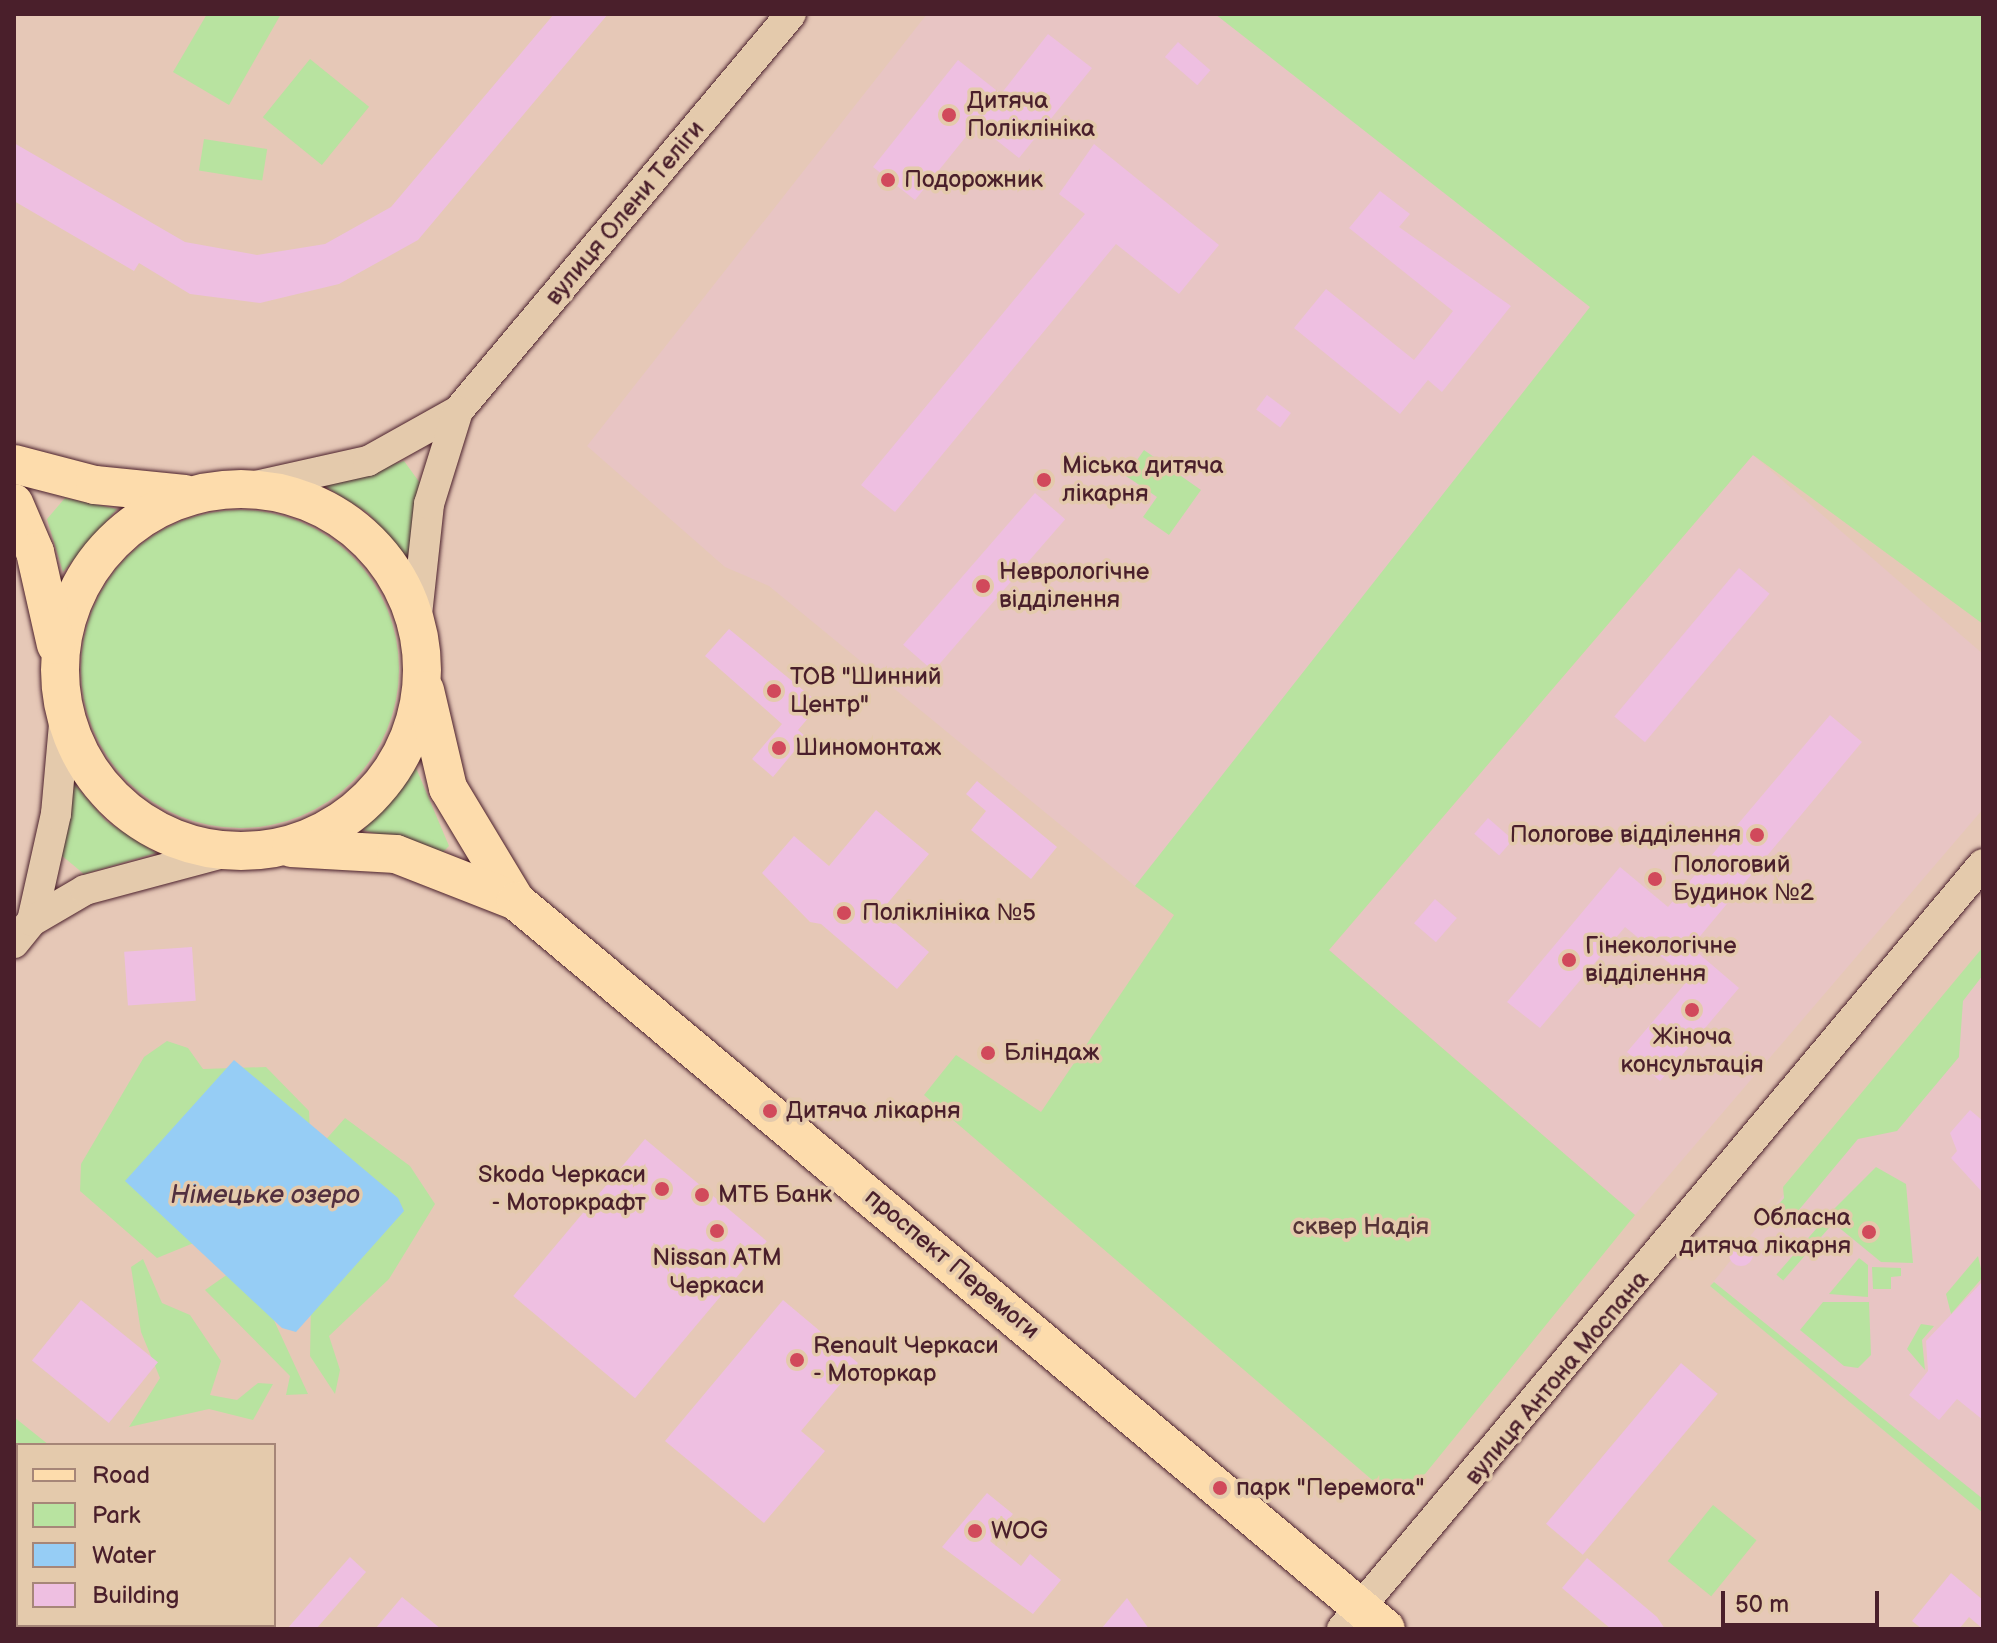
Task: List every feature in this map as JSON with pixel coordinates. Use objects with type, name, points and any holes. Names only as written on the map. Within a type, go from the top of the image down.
[{"type":"main road","points":[[14,464],[130,490],[196,494],[247,488],[298,497],[344,520],[396,577],[416,624],[422,676],[413,726],[389,772],[337,825],[291,848]]},
{"type":"main road","points":[[59,663],[68,612],[107,546],[148,514],[196,494]]},
{"type":"main road","points":[[14,503],[35,552],[59,663]]},
{"type":"main road","name":"проспект Перемоги","points":[[59,663],[65,714],[84,761],[127,810],[183,841],[234,850],[291,848],[396,854],[516,901]]},
{"type":"main road","name":"проспект Перемоги","points":[[422,676],[448,788],[516,901],[1363,1622]]},
{"type":"street","name":"вулиця Олени Теліги","points":[[247,488],[368,461],[458,411],[791,14]]},
{"type":"street","name":"вулиця Олени Теліги","points":[[416,624],[429,504],[458,411]]},
{"type":"street","points":[[23,932],[56,814],[65,714]]},
{"type":"street","points":[[23,932],[92,887],[234,850]]},
{"type":"street","name":"вулиця Антона Моспана","points":[[1363,1622],[1983,864]]},
{"type":"shaded area","name":"Міська дитяча лікарня","points":[[927,14],[1222,14],[1590,307],[1437,514],[1135,886],[769,586],[725,567],[587,446]]},
{"type":"shaded area","name":"Пологовий Будинок №2","points":[[1753,455],[1983,654],[1983,809],[1635,1215],[1329,950]]},
{"type":"shaded area","name":"Обласна дитяча лікарня","points":[[1983,947],[1983,1513],[1710,1286]]},
{"type":"green space","points":[[207,14],[281,14],[229,105],[173,72]]},
{"type":"green space","name":"сквер Надія","points":[[1215,14],[1983,14],[1983,624],[1753,455],[1329,950],[1635,1215],[1425,1474],[1385,1491],[924,1095],[956,1055],[1041,1112],[1174,915],[1135,886],[1590,307]]},
{"type":"green space","points":[[310,59],[369,107],[322,165],[263,117]]},
{"type":"green space","points":[[204,139],[267,149],[262,181],[199,171]]},
{"type":"green space","points":[[1144,450],[1201,490],[1169,535],[1143,517],[1157,497],[1126,476]]},
{"type":"green space","points":[[404,461],[420,483],[408,558],[368,513],[323,485]]},
{"type":"green space","points":[[65,498],[117,509],[63,572],[47,519]]},
{"type":"green space","points":[[240,510],[271,513],[301,522],[341,546],[363,568],[387,608],[396,638],[399,669],[396,700],[387,730],[363,770],[341,792],[301,816],[271,825],[240,828],[209,825],[179,816],[139,792],[117,770],[93,730],[84,700],[81,669],[84,638],[93,608],[117,568],[139,546],[179,522],[209,513]]},
{"type":"green space","points":[[416,768],[449,846],[443,852],[363,830]]},
{"type":"green space","points":[[71,780],[106,821],[156,853],[84,874],[61,855]]},
{"type":"green space","points":[[1983,947],[1983,975],[1963,1001],[1959,1057],[1897,1131],[1858,1139],[1793,1217],[1765,1220],[1784,1198],[1783,1187]]},
{"type":"green space","points":[[167,1041],[188,1048],[203,1069],[266,1067],[309,1111],[310,1133],[201,1240],[157,1258],[80,1191],[81,1164],[144,1057]]},
{"type":"green space","points":[[345,1118],[410,1166],[435,1204],[389,1279],[329,1336],[340,1370],[335,1394],[310,1356],[311,1303],[321,1145]]},
{"type":"green space","points":[[1876,1167],[1906,1184],[1913,1263],[1881,1262],[1826,1217]]},
{"type":"green space","points":[[1823,1221],[1830,1227],[1783,1280],[1776,1275]]},
{"type":"green space","points":[[1978,1256],[1983,1277],[1951,1314],[1946,1294]]},
{"type":"green space","points":[[1859,1258],[1868,1265],[1868,1297],[1829,1294]]},
{"type":"green space","points":[[143,1259],[162,1303],[190,1315],[221,1361],[210,1395],[237,1400],[258,1383],[273,1384],[253,1420],[209,1409],[129,1427],[160,1378],[141,1332],[131,1267]]},
{"type":"green space","points":[[238,1267],[266,1303],[308,1394],[286,1395],[290,1376],[205,1290]]},
{"type":"green space","points":[[1872,1267],[1901,1268],[1901,1276],[1891,1277],[1891,1289],[1873,1289]]},
{"type":"green space","points":[[1714,1282],[1983,1499],[1983,1513],[1710,1286]]},
{"type":"green space","points":[[1823,1302],[1869,1302],[1871,1355],[1858,1368],[1844,1366],[1800,1330]]},
{"type":"green space","points":[[1921,1324],[1934,1326],[1922,1340],[1925,1370],[1907,1349]]},
{"type":"green space","points":[[14,1417],[46,1443],[16,1443],[16,1627],[43,1629],[14,1629]]},
{"type":"green space","points":[[1713,1505],[1757,1540],[1711,1596],[1668,1561]]},
{"type":"water","name":"Німецьке озеро","points":[[234,1060],[398,1198],[404,1211],[296,1332],[282,1328],[125,1181]]},
{"type":"building","points":[[554,14],[608,14],[418,240],[339,284],[260,303],[190,294],[139,263],[134,271],[14,201],[14,143],[185,242],[257,255],[325,244],[391,207]]},
{"type":"building","points":[[1048,34],[1092,68],[1019,158],[976,124],[915,200],[873,167],[958,60],[1001,94]]},
{"type":"building","points":[[1178,42],[1210,70],[1197,85],[1165,57]]},
{"type":"building","points":[[1094,144],[1219,245],[1179,294],[1116,244],[895,512],[861,485],[1085,214],[1059,194]]},
{"type":"building","points":[[1380,191],[1410,214],[1399,227],[1511,306],[1442,392],[1428,380],[1400,414],[1294,328],[1326,289],[1414,360],[1453,311],[1349,228]]},
{"type":"building","points":[[1267,395],[1291,413],[1280,427],[1256,409]]},
{"type":"building","name":"Неврологічне відділення","points":[[1035,493],[1065,519],[933,671],[903,645]]},
{"type":"building","points":[[1739,568],[1770,594],[1645,742],[1614,717]]},
{"type":"building","name":"ТОВ \"Шинний Центр\"","points":[[729,629],[820,704],[798,730],[806,737],[773,777],[752,759],[782,724],[705,656]]},
{"type":"building","points":[[1830,715],[1862,742],[1691,947],[1739,988],[1660,1081],[1627,1052],[1689,979],[1625,927],[1540,1028],[1507,1002],[1620,867],[1668,907]]},
{"type":"building","points":[[977,781],[1057,847],[1031,879],[971,830],[986,811],[966,794]]},
{"type":"building","name":"Поліклініка №5","points":[[876,810],[929,854],[881,911],[929,952],[897,989],[821,924],[810,922],[762,873],[794,836],[829,866]]},
{"type":"building","points":[[1488,818],[1513,840],[1499,855],[1474,834]]},
{"type":"building","points":[[1435,899],[1457,918],[1436,942],[1414,923]]},
{"type":"building","points":[[192,947],[196,1001],[128,1006],[124,952]]},
{"type":"building","points":[[1970,1110],[1983,1121],[1983,1193],[1951,1158],[1957,1151],[1950,1133]]},
{"type":"building","points":[[645,1139],[767,1241],[635,1398],[513,1296]]},
{"type":"building","points":[[1741,1242],[1750,1245],[1753,1254],[1750,1263],[1741,1266],[1732,1263],[1729,1254],[1732,1245]]},
{"type":"building","points":[[1983,1281],[1983,1420],[1957,1399],[1939,1420],[1909,1395],[1928,1371],[1926,1341]]},
{"type":"building","points":[[81,1300],[158,1362],[109,1423],[32,1361]]},
{"type":"building","points":[[783,1300],[858,1363],[801,1431],[825,1451],[764,1523],[665,1441]]},
{"type":"building","points":[[1681,1363],[1718,1394],[1583,1555],[1546,1524]]},
{"type":"building","points":[[987,1493],[1013,1514],[990,1541],[1021,1566],[1030,1554],[1061,1580],[1033,1614],[942,1547]]},
{"type":"building","points":[[350,1557],[366,1572],[316,1629],[287,1629]]},
{"type":"building","points":[[1587,1558],[1657,1617],[1665,1629],[1611,1629],[1562,1588]]},
{"type":"building","points":[[1951,1573],[1983,1600],[1983,1629],[1969,1617],[1959,1629],[1922,1629],[1912,1621]]},
{"type":"building","points":[[402,1597],[441,1629],[375,1629]]},
{"type":"building","points":[[1127,1598],[1149,1629],[1101,1629]]},
{"type":"place","name":"Дитяча Поліклініка","points":[[949,115]]},
{"type":"place","name":"Подорожник","points":[[888,180]]},
{"type":"place","name":"Міська дитяча лікарня","points":[[1044,480]]},
{"type":"place","name":"Неврологічне відділення","points":[[983,586]]},
{"type":"place","name":"ТОВ \"Шинний Центр\"","points":[[774,691]]},
{"type":"place","name":"Шиномонтаж","points":[[779,748]]},
{"type":"place","name":"Пологове відділення","points":[[1757,835]]},
{"type":"place","name":"Пологовий Будинок №2","points":[[1655,879]]},
{"type":"place","name":"Поліклініка №5","points":[[844,913]]},
{"type":"place","name":"Гінекологічне відділення","points":[[1569,960]]},
{"type":"place","name":"Жіноча консультація","points":[[1692,1010]]},
{"type":"place","name":"Бліндаж","points":[[988,1053]]},
{"type":"place","name":"Дитяча лікарня","points":[[770,1111]]},
{"type":"place","name":"Skoda Черкаси - Моторкрафт","points":[[662,1189]]},
{"type":"place","name":"МТБ Банк","points":[[702,1195]]},
{"type":"place","name":"Nissan АТМ Черкаси","points":[[717,1231]]},
{"type":"place","name":"Обласна дитяча лікарня","points":[[1869,1232]]},
{"type":"place","name":"Renault Черкаси - Моторкар","points":[[797,1360]]},
{"type":"place","name":"парк \"Перемога\"","points":[[1220,1488]]},
{"type":"place","name":"WOG","points":[[975,1531]]}]
